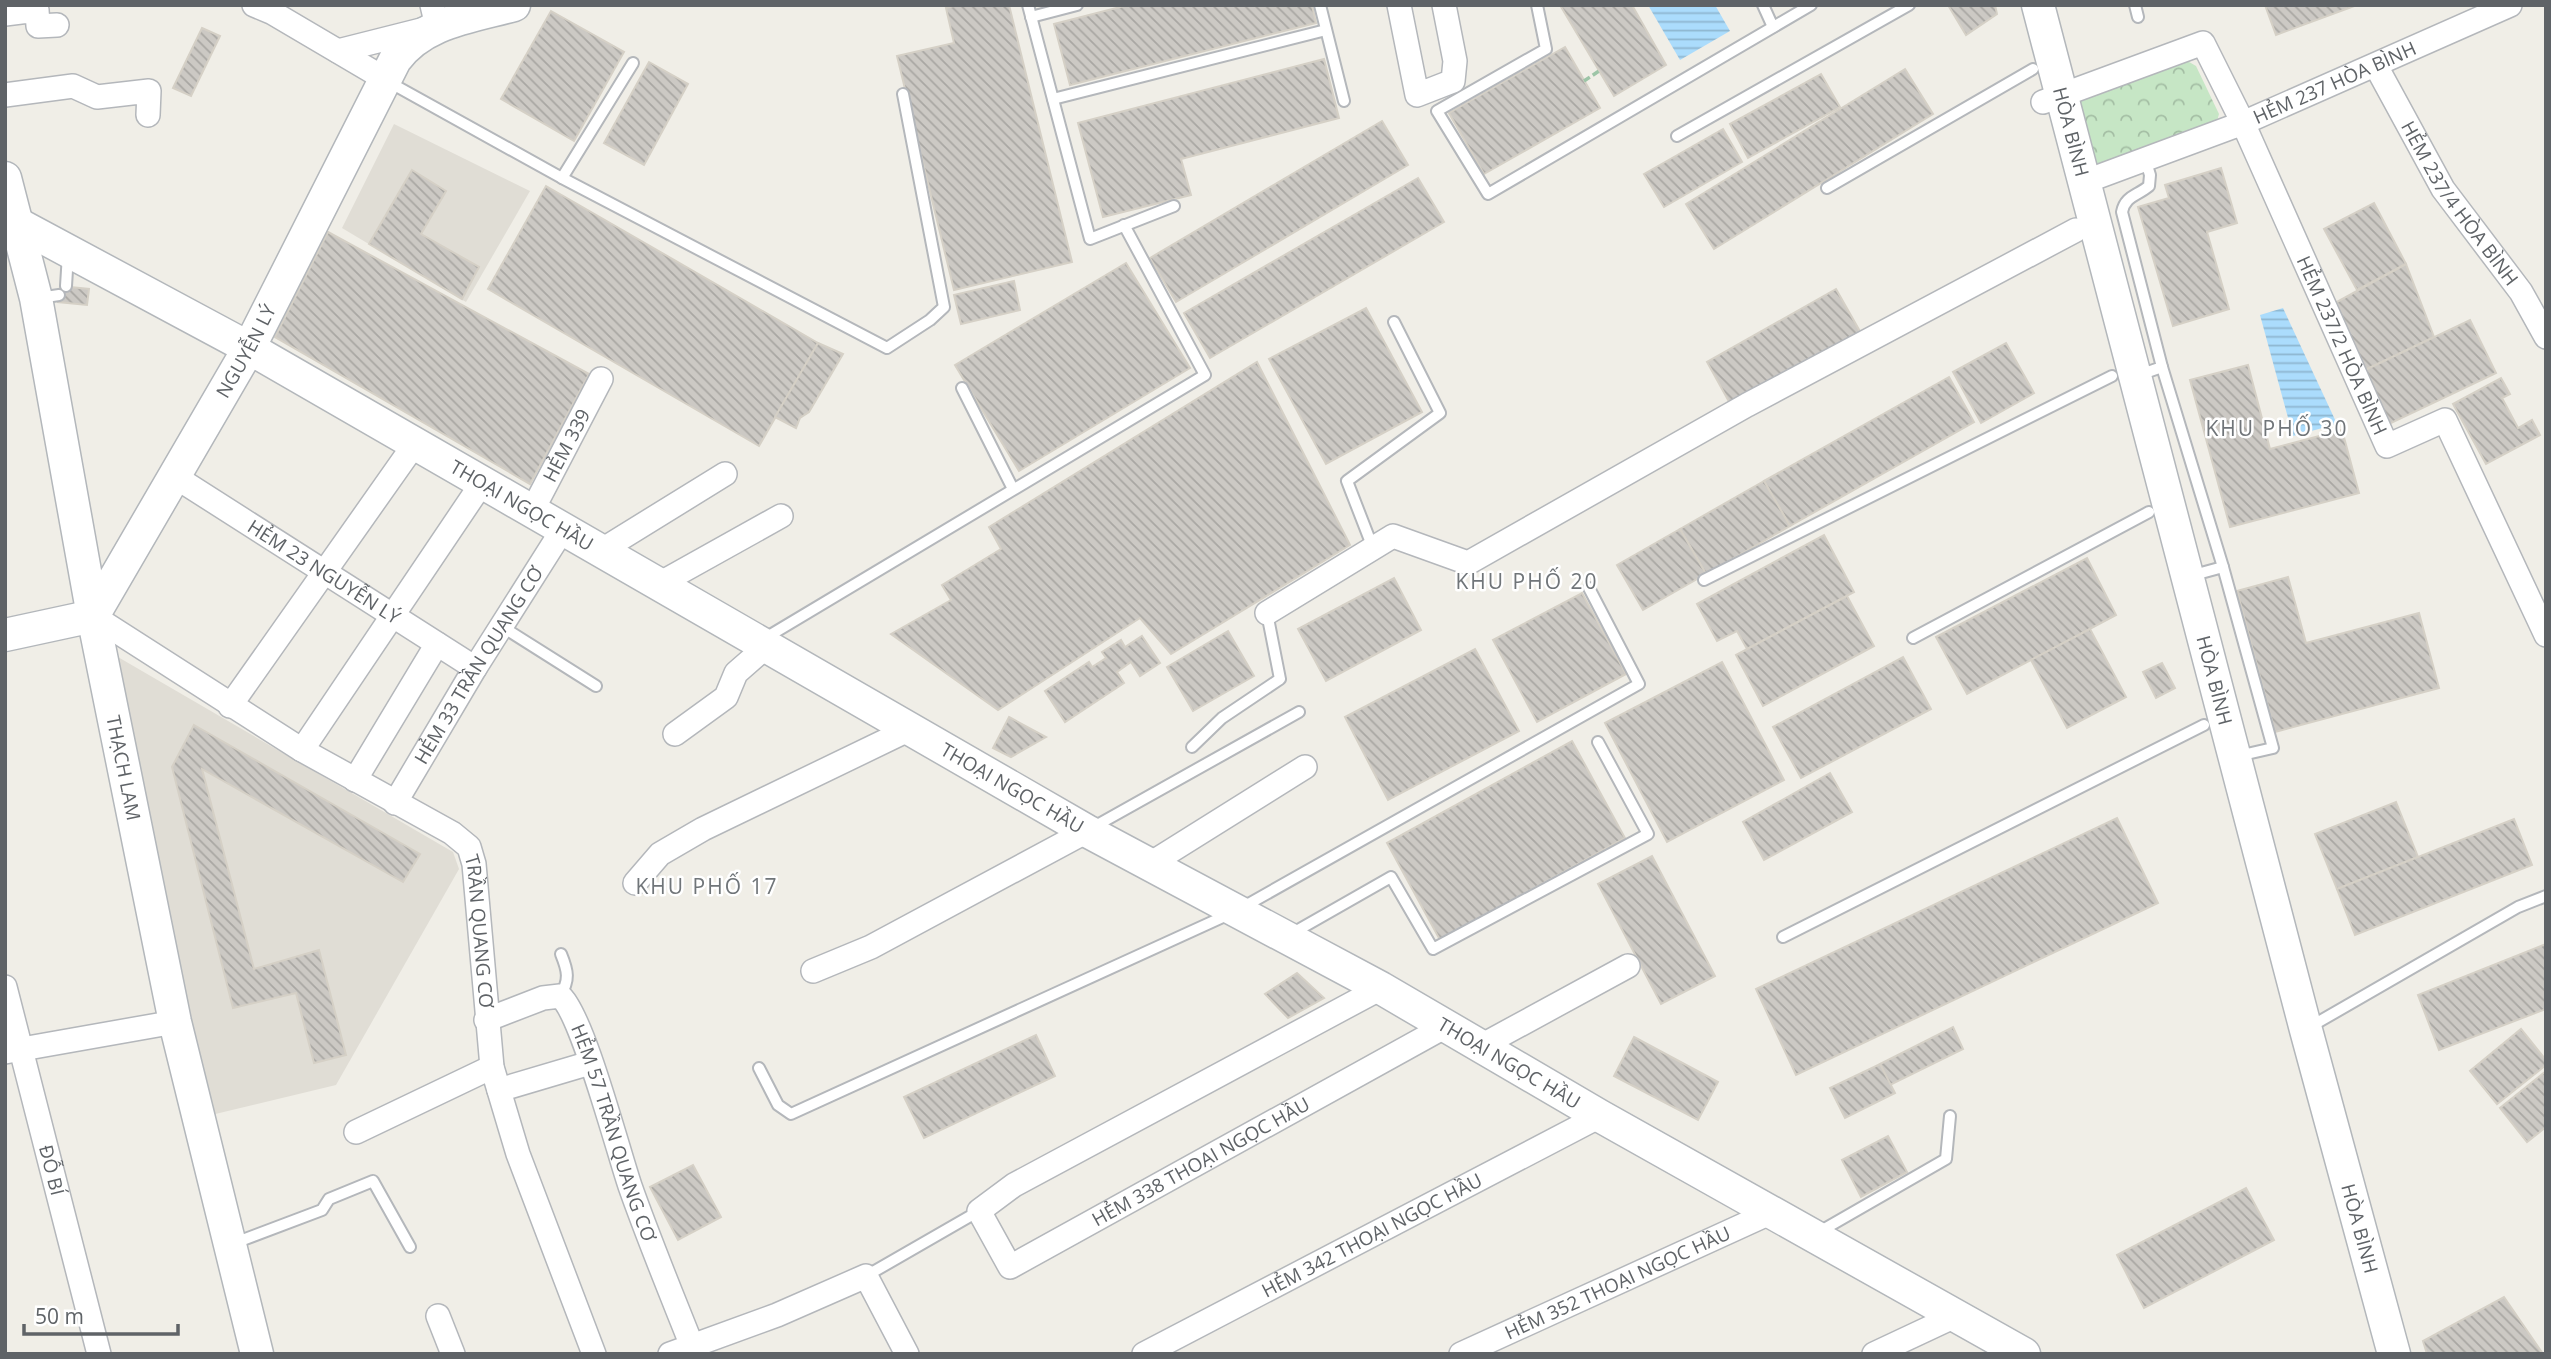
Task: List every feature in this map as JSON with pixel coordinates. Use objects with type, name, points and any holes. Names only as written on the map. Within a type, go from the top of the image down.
[{"type":"main road","name":"NGUYỄN LÝ","points":[[93,617],[174,476],[403,48],[423,32],[434,16],[514,5]]},
{"type":"main road","name":"HÒA BÌNH","points":[[2017,5],[2033,69],[2052,99],[2084,182],[2136,373],[2187,577],[2224,760],[2372,1354]]},
{"type":"main road","name":"HÒA BÌNH","points":[[2038,5],[2076,230],[2136,373],[2149,512],[2204,725],[2224,760],[2306,1030],[2394,1354]]},
{"type":"main road","name":"THOẠI NGỌC HẦU","points":[[8,201],[68,251],[246,338],[414,445],[602,550],[1087,831],[1381,988],[1600,1116],[2024,1354]]},
{"type":"main road","name":"THẠCH LAM","points":[[8,201],[54,293],[93,617],[175,1023],[257,1354]]},
{"type":"main road","points":[[5,635],[93,617]]},
{"type":"street","points":[[1399,5],[1417,95],[1453,81],[1455,61],[1444,5]]},
{"type":"street","name":"HẺM 237 HÒA BÌNH","points":[[2052,99],[2203,43],[2243,123],[2511,5]]},
{"type":"street","points":[[266,8],[385,79]]},
{"type":"street","points":[[5,14],[37,10],[38,26],[57,25]]},
{"type":"street","points":[[338,51],[434,16]]},
{"type":"street","name":"HẺM 237/4 HÒA BÌNH","points":[[2376,66],[2443,188],[2521,292],[2546,337]]},
{"type":"street","points":[[5,95],[73,86],[97,97],[149,91],[148,115]]},
{"type":"street","points":[[2084,182],[2243,123]]},
{"type":"street","name":"HẺM 237/2 HÒA BÌNH","points":[[2243,123],[2388,446],[2445,420],[2546,635]]},
{"type":"street","points":[[1267,613],[1393,536],[1468,563],[1747,405],[2076,230]]},
{"type":"street","name":"HẺM 339","points":[[532,512],[601,379]]},
{"type":"street","points":[[230,706],[414,445]]},
{"type":"street","points":[[602,550],[725,474]]},
{"type":"street","name":"HẺM 23 NGUYỄN LÝ","points":[[174,476],[475,668]]},
{"type":"street","points":[[302,750],[482,484]]},
{"type":"street","points":[[659,584],[781,516]]},
{"type":"street","name":"HẺM 33 TRẦN QUANG CƠ","points":[[395,803],[475,668],[563,529]]},
{"type":"street","name":"TRẦN QUANG CƠ","points":[[93,617],[230,706],[302,750],[452,833],[469,848],[474,864],[492,1067],[518,1154],[594,1354]]},
{"type":"street","points":[[355,780],[437,644]]},
{"type":"street","points":[[675,734],[726,697],[736,673],[763,644]]},
{"type":"street","points":[[635,883],[660,854],[703,829],[910,729]]},
{"type":"street","points":[[1150,864],[1305,767]]},
{"type":"street","points":[[813,971],[871,947],[1087,831]]},
{"type":"street","points":[[1481,1046],[1628,966]]},
{"type":"street","name":"ĐỖ BÍ","points":[[5,987],[13,1050],[99,1354]]},
{"type":"street","points":[[979,1211],[1014,1185],[1381,988]]},
{"type":"street","points":[[486,1020],[543,998],[560,996]]},
{"type":"street","name":"HẺM 57 TRẦN QUANG CƠ","points":[[560,996],[571,1009],[631,1186],[692,1346]]},
{"type":"street","points":[[13,1050],[175,1023]]},
{"type":"street","name":"HẺM 338 THOẠI NGỌC HẦU","points":[[979,1211],[1010,1268],[1446,1026]]},
{"type":"street","points":[[499,1090],[590,1063]]},
{"type":"street","points":[[356,1132],[492,1067]]},
{"type":"street","name":"HẺM 342 THOẠI NGỌC HẦU","points":[[1144,1354],[1600,1116]]},
{"type":"street","name":"HẺM 352 THOẠI NGỌC HẦU","points":[[1461,1354],[1772,1212]]},
{"type":"street","points":[[670,1354],[777,1315],[866,1276],[907,1354]]},
{"type":"street","points":[[438,1316],[453,1354]]},
{"type":"street","points":[[1874,1354],[1955,1316]]},
{"type":"lane","points":[[1077,5],[1029,11],[1090,239],[1174,206]]},
{"type":"lane","points":[[1320,5],[1344,101]]},
{"type":"lane","points":[[1537,5],[1546,49],[1437,111],[1488,194],[1811,5]]},
{"type":"lane","points":[[1763,5],[1773,27]]},
{"type":"lane","points":[[1678,136],[1909,5]]},
{"type":"lane","points":[[2135,5],[2138,18]]},
{"type":"lane","points":[[1053,99],[1326,30]]},
{"type":"lane","points":[[562,178],[633,63]]},
{"type":"lane","points":[[1827,188],[2033,69]]},
{"type":"lane","points":[[385,79],[562,178],[887,348],[930,320],[944,307],[903,94]]},
{"type":"lane","points":[[2145,159],[2150,176],[2149,186],[2130,197],[2124,203],[2122,212],[2136,373],[2222,566],[2273,748],[2224,760]]},
{"type":"lane","points":[[763,644],[1013,489],[1205,375],[1124,225]]},
{"type":"lane","points":[[54,293],[68,251]]},
{"type":"lane","points":[[1373,548],[1347,481],[1440,413],[1394,322]]},
{"type":"lane","points":[[1704,580],[2136,373]]},
{"type":"lane","points":[[962,388],[1013,489]]},
{"type":"lane","points":[[1913,638],[2149,512]]},
{"type":"lane","points":[[2187,577],[2222,566]]},
{"type":"lane","points":[[759,1068],[778,1105],[791,1114],[1236,911],[1639,684],[1589,588]]},
{"type":"lane","points":[[1192,747],[1222,718],[1279,679],[1267,613]]},
{"type":"lane","points":[[501,626],[596,686]]},
{"type":"lane","points":[[1087,831],[1298,712]]},
{"type":"lane","points":[[1783,937],[2204,725]]},
{"type":"lane","points":[[1286,938],[1391,877],[1433,949],[1648,834],[1598,741]]},
{"type":"lane","points":[[2306,1030],[2518,908],[2546,896]]},
{"type":"lane","points":[[560,996],[566,987],[568,972],[561,954]]},
{"type":"lane","points":[[1814,1235],[1946,1159],[1950,1116]]},
{"type":"lane","points":[[230,1245],[322,1210],[329,1199],[373,1181],[410,1247]]},
{"type":"lane","points":[[866,1276],[979,1211]]},
{"type":"path","points":[[1584,81],[1599,71]]},
{"type":"shaded area","points":[[394,124],[530,191],[466,302],[342,228]]},
{"type":"shaded area","points":[[99,646],[453,852],[459,869],[336,1085],[207,1116]]},
{"type":"green space","points":[[2184,59],[2196,66],[2219,114],[2217,121],[2096,170],[2071,102]]},
{"type":"water","points":[[1648,5],[1715,5],[1730,31],[1680,60]]},
{"type":"water","points":[[2283,308],[2337,424],[2293,436],[2260,315]]},
{"type":"building","points":[[958,5],[1009,5],[1072,262],[954,290],[897,56],[954,43],[946,8]]},
{"type":"building","points":[[1128,5],[1312,5],[1316,23],[1070,85],[1054,24]]},
{"type":"building","points":[[1560,5],[1632,5],[1666,65],[1614,96]]},
{"type":"building","points":[[1948,5],[1995,5],[1997,14],[1966,35]]},
{"type":"building","points":[[2265,5],[2357,5],[2276,35]]},
{"type":"building","points":[[551,11],[624,52],[574,141],[501,99]]},
{"type":"building","points":[[202,28],[220,36],[191,96],[173,88]]},
{"type":"building","points":[[1565,47],[1600,108],[1484,174],[1449,113]]},
{"type":"building","points":[[1324,59],[1339,118],[1181,159],[1191,195],[1103,217],[1078,123]]},
{"type":"building","points":[[649,62],[688,84],[644,165],[604,143]]},
{"type":"building","points":[[1905,69],[1933,114],[1714,249],[1686,204]]},
{"type":"building","points":[[1821,74],[1840,107],[1748,158],[1730,124]]},
{"type":"building","points":[[1382,121],[1408,165],[1176,302],[1150,258]]},
{"type":"building","points":[[1723,129],[1742,162],[1664,207],[1644,174]]},
{"type":"building","points":[[2221,168],[2237,223],[2207,232],[2229,309],[2173,326],[2138,207],[2169,198],[2165,185]]},
{"type":"building","points":[[412,170],[446,191],[421,234],[479,267],[462,299],[369,244]]},
{"type":"building","points":[[1418,178],[1444,222],[1210,358],[1184,313]]},
{"type":"building","points":[[546,186],[818,343],[759,446],[488,289]]},
{"type":"building","points":[[2374,203],[2406,264],[2357,290],[2324,229]]},
{"type":"building","points":[[328,232],[589,374],[530,484],[275,337]]},
{"type":"building","points":[[1126,263],[1190,368],[1019,471],[955,365]]},
{"type":"building","points":[[2406,264],[2434,337],[2363,371],[2335,303]]},
{"type":"building","points":[[1014,281],[1020,310],[961,324],[954,295]]},
{"type":"building","points":[[60,286],[89,289],[87,305],[58,302]]},
{"type":"building","points":[[1836,289],[1862,335],[1733,409],[1707,362]]},
{"type":"building","points":[[1366,308],[1422,412],[1326,464],[1269,359]]},
{"type":"building","points":[[2470,320],[2496,373],[2389,424],[2363,371]]},
{"type":"building","points":[[818,343],[843,354],[809,412],[800,418],[796,428],[775,417]]},
{"type":"building","points":[[2006,343],[2034,393],[1981,423],[1953,372]]},
{"type":"building","points":[[1257,362],[1350,545],[1171,654],[1140,618],[998,710],[891,634],[951,600],[942,585],[1001,549],[989,527]]},
{"type":"building","points":[[2248,365],[2270,449],[2342,430],[2359,493],[2230,527],[2190,380]]},
{"type":"building","points":[[1949,377],[1974,422],[1790,526],[1764,481]]},
{"type":"building","points":[[2501,378],[2510,394],[2502,398],[2518,428],[2532,420],[2540,435],[2486,464],[2453,404]]},
{"type":"building","points":[[1764,481],[1790,526],[1706,574],[1680,529]]},
{"type":"building","points":[[1680,529],[1706,574],[1643,610],[1617,565]]},
{"type":"building","points":[[1824,535],[1854,592],[1747,649],[1737,631],[1717,641],[1697,604]]},
{"type":"building","points":[[2087,558],[2116,615],[1967,694],[1936,637]]},
{"type":"building","points":[[2288,577],[2306,643],[2419,613],[2439,688],[2275,732],[2237,591]]},
{"type":"building","points":[[1394,578],[1421,630],[1326,681],[1298,629]]},
{"type":"building","points":[[1582,593],[1626,674],[1537,722],[1493,640]]},
{"type":"building","points":[[1847,596],[1874,646],[1763,706],[1736,655]]},
{"type":"building","points":[[2090,629],[2126,697],[2067,728],[2031,660]]},
{"type":"building","points":[[1228,631],[1254,676],[1193,711],[1167,667]]},
{"type":"building","points":[[1142,636],[1160,663],[1140,676],[1131,662],[1117,672],[1124,683],[1065,722],[1045,691],[1089,662],[1092,667],[1106,658],[1102,652],[1121,640],[1125,647]]},
{"type":"building","points":[[1475,649],[1519,731],[1388,800],[1345,717]]},
{"type":"building","points":[[1903,657],[1931,709],[1801,778],[1773,727]]},
{"type":"building","points":[[1722,662],[1784,780],[1667,842],[1605,723]]},
{"type":"building","points":[[2162,663],[2175,688],[2156,698],[2143,672]]},
{"type":"building","points":[[1009,717],[1046,737],[1011,757],[993,748]]},
{"type":"building","points":[[194,725],[420,854],[403,882],[202,769],[254,969],[319,950],[346,1055],[314,1063],[296,993],[233,1008],[172,767]]},
{"type":"building","points":[[1572,741],[1625,838],[1440,940],[1387,843]]},
{"type":"building","points":[[1830,773],[1852,812],[1764,860],[1743,822]]},
{"type":"building","points":[[2396,802],[2418,857],[2337,889],[2315,834]]},
{"type":"building","points":[[2117,818],[2158,903],[1796,1075],[1756,989]]},
{"type":"building","points":[[2514,819],[2532,865],[2355,935],[2337,889]]},
{"type":"building","points":[[1652,856],[1715,976],[1661,1004],[1598,884]]},
{"type":"building","points":[[2546,944],[2546,1009],[2439,1050],[2418,995]]},
{"type":"building","points":[[1297,973],[1324,998],[1288,1018],[1265,994]]},
{"type":"building","points":[[1953,1027],[1963,1049],[1890,1085],[1880,1064]]},
{"type":"building","points":[[2521,1029],[2546,1060],[2546,1065],[2497,1104],[2470,1071]]},
{"type":"building","points":[[1036,1035],[1055,1076],[924,1138],[904,1097]]},
{"type":"building","points":[[1634,1037],[1718,1082],[1698,1120],[1614,1076]]},
{"type":"building","points":[[1880,1064],[1895,1093],[1845,1118],[1830,1088]]},
{"type":"building","points":[[2546,1071],[2546,1127],[2527,1142],[2500,1108]]},
{"type":"building","points":[[1888,1136],[1907,1172],[1861,1197],[1842,1160]]},
{"type":"building","points":[[693,1165],[721,1217],[678,1240],[650,1187]]},
{"type":"building","points":[[2246,1188],[2274,1240],[2144,1308],[2117,1255]]},
{"type":"building","points":[[2504,1297],[2543,1354],[2427,1354],[2423,1341]]},
{"type":"district","name":"KHU PHỐ 30","points":[[2277,429]]},
{"type":"district","name":"KHU PHỐ 20","points":[[1527,582]]},
{"type":"district","name":"KHU PHỐ 17","points":[[707,887]]}]
